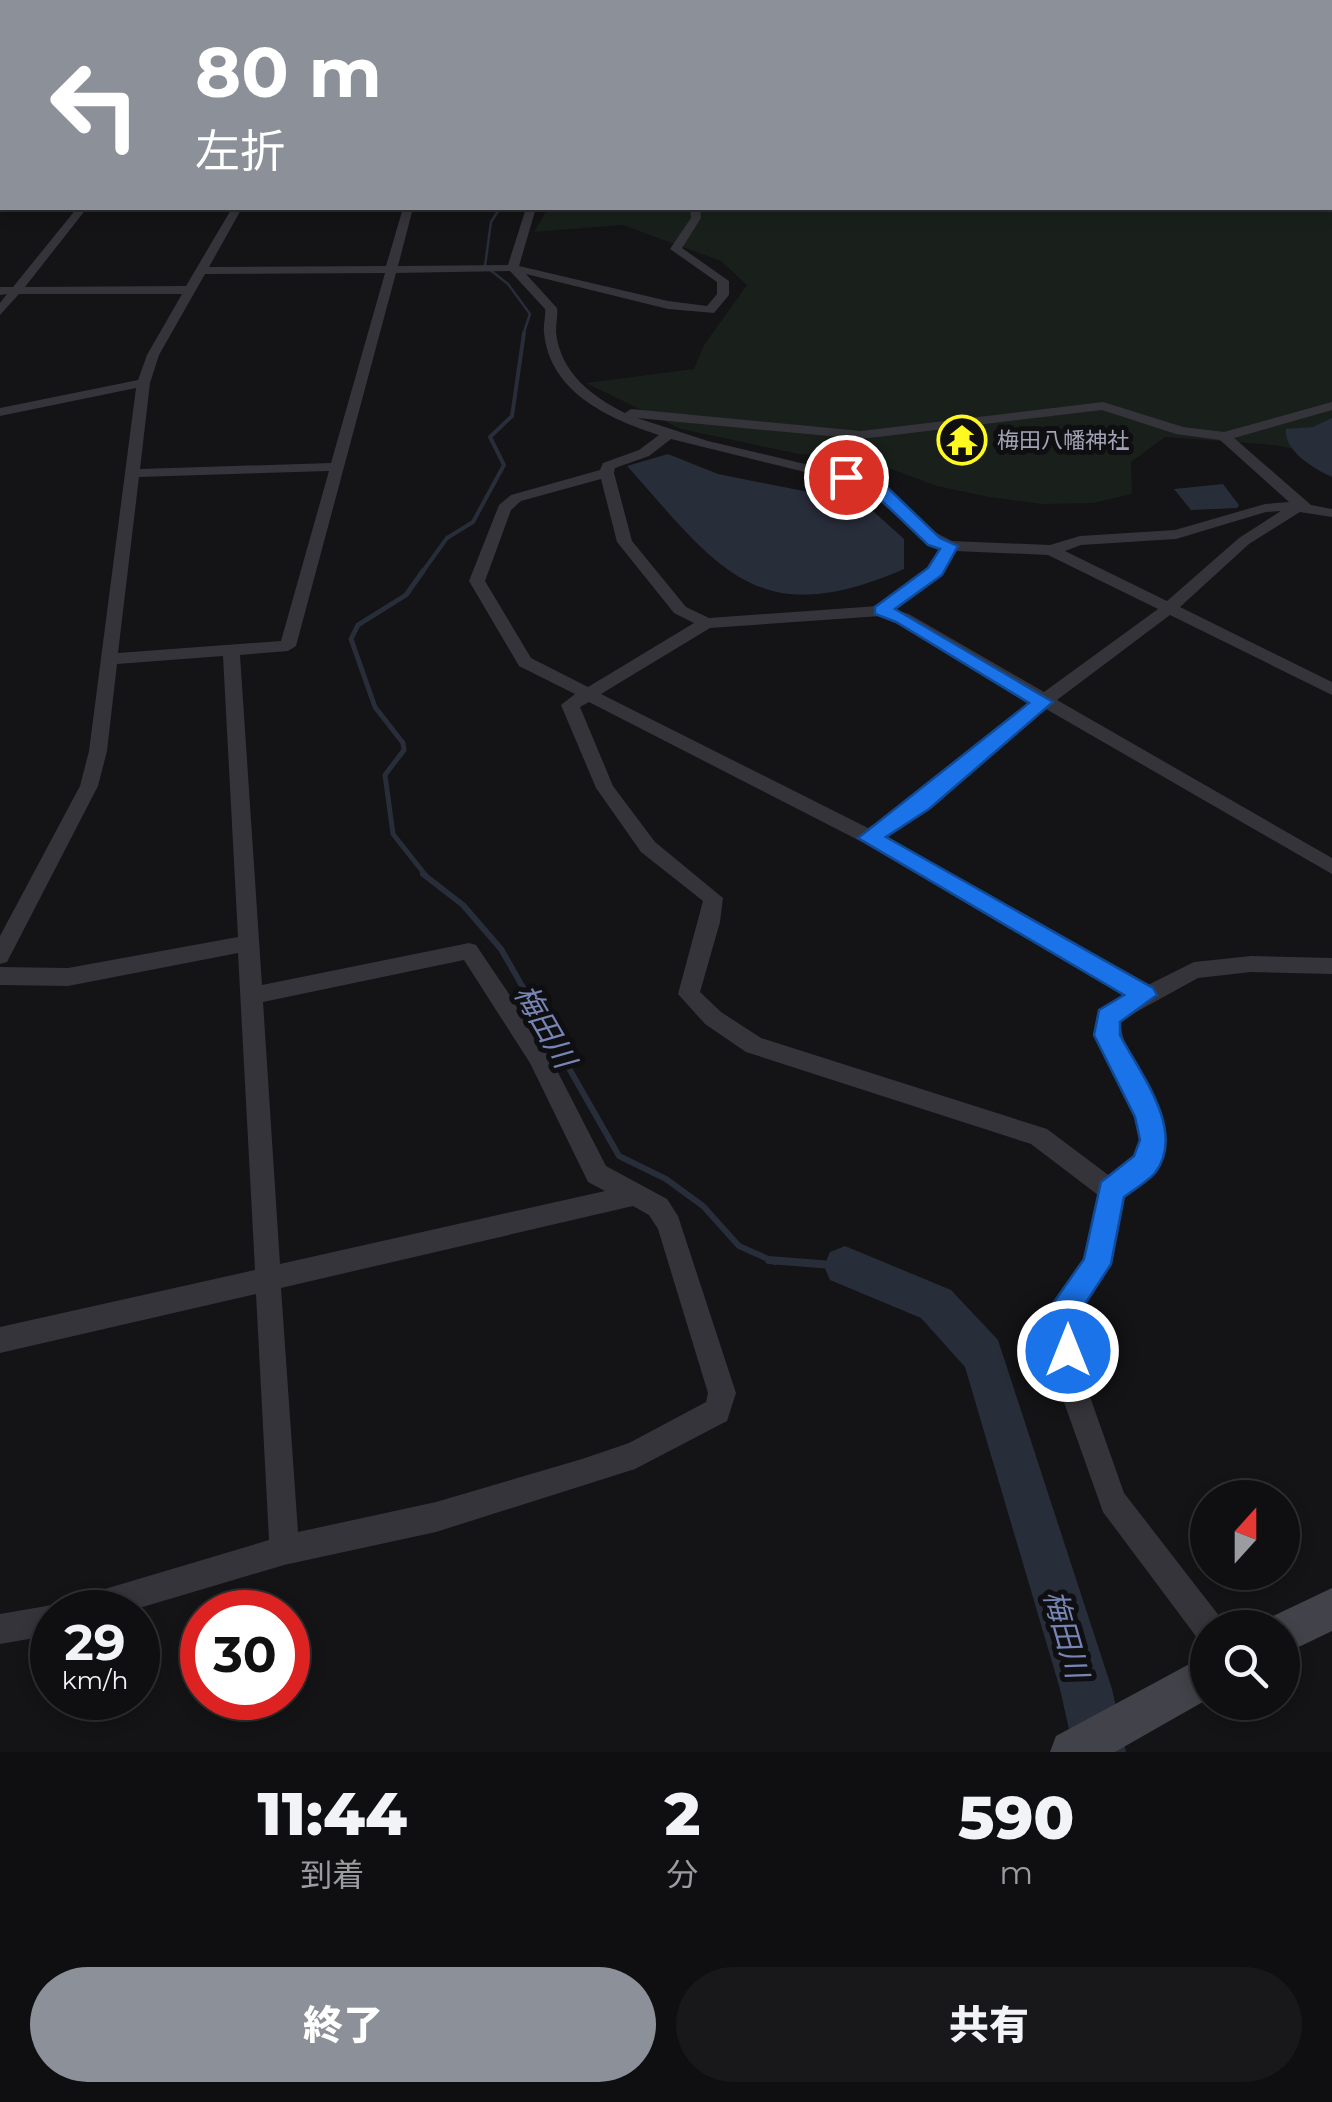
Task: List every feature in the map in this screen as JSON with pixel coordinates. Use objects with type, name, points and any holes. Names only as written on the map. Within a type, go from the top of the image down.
[{"type":"main road","points":[[1300,1625],[1332,1608]]},
{"type":"main road","points":[[1086,1744],[1190,1684]]},
{"type":"street","points":[[0,312],[80,210]]},
{"type":"street","points":[[0,956],[89,786],[143,383],[188,290],[235,210]]},
{"type":"street","points":[[108,659],[288,646],[407,210]]},
{"type":"street","points":[[513,268],[530,210]]},
{"type":"street","points":[[200,271],[513,268],[668,305],[710,310],[723,296],[723,281],[676,249],[696,218],[695,210]]},
{"type":"street","points":[[513,268],[550,308],[550,330],[570,380],[585,396],[614,413],[669,434],[867,483],[882,492],[934,542],[1051,550],[1080,542],[1176,534],[1265,508],[1301,505],[1332,513]]},
{"type":"street","points":[[0,290],[188,290]]},
{"type":"street","points":[[0,412],[143,383]]},
{"type":"street","points":[[614,413],[862,435],[1104,406],[1182,432],[1224,436],[1332,406]]},
{"type":"street","points":[[669,434],[644,453],[608,466],[607,473],[625,542],[680,610],[706,623]]},
{"type":"street","points":[[1224,436],[1301,505]]},
{"type":"street","points":[[133,473],[335,467]]},
{"type":"street","points":[[607,473],[516,498],[504,508],[477,581],[525,662],[870,838],[1144,995]]},
{"type":"street","points":[[870,838],[921,803],[1043,702],[1166,610],[1244,541],[1301,505]]},
{"type":"street","points":[[882,610],[936,571],[950,546]]},
{"type":"street","points":[[1051,550],[1332,689]]},
{"type":"street","points":[[1111,1191],[1038,1136],[754,1045],[712,1018],[689,994],[695,961],[712,919],[713,898],[648,847],[605,788],[570,706],[706,623],[882,610],[903,618],[1043,702],[1331,864]]},
{"type":"street","points":[[232,648],[284,1550]]},
{"type":"street","points":[[0,976],[68,978],[248,943]]},
{"type":"street","points":[[151,1590],[284,1550],[436,1517],[635,1455],[717,1411],[722,1393],[668,1224],[658,1207],[597,1174],[538,1056],[469,951],[254,994]]},
{"type":"street","points":[[1196,1610],[1113,1502],[1074,1391],[1062,1312],[1097,1264],[1111,1191],[1145,1164],[1154,1140],[1148,1117],[1107,1035],[1108,1017],[1194,970],[1250,964],[1332,966]]},
{"type":"street","points":[[0,1340],[632,1196]]},
{"type":"street","points":[[0,1629],[30,1624]]},
{"type":"shaded area","points":[[547,210],[1332,210],[1332,456],[1274,445],[1165,437],[1131,462],[1132,494],[1093,503],[1043,504],[937,486],[859,457],[799,454],[681,429],[586,383],[694,369],[704,345],[747,285],[721,261],[623,225],[534,232]]},
{"type":"water","points":[[1332,418],[1332,477],[1294,451],[1286,429],[1313,427]]},
{"type":"water","points":[[668,454],[718,474],[864,503],[904,539],[904,569],[854,587],[812,594],[776,592],[745,580],[716,561],[688,535],[627,466]]},
{"type":"water","points":[[1223,484],[1239,505],[1237,508],[1191,510],[1174,489]]},
{"type":"waterway","name":"梅田川","points":[[499,210],[491,222],[485,266],[508,284],[530,314],[523,335]]},
{"type":"waterway","name":"梅田川","points":[[421,574],[447,538],[473,522],[504,465],[490,437],[512,416],[524,333]]},
{"type":"waterway","name":"梅田川","points":[[423,571],[406,595],[358,625],[351,639],[375,707],[403,743],[404,750],[385,775],[393,834],[427,877]]},
{"type":"waterway","name":"梅田川","points":[[423,874],[463,905],[501,949],[619,1156],[666,1179],[703,1206],[739,1246],[771,1260]]},
{"type":"waterway","name":"梅田川","points":[[771,1260],[845,1266]]},
{"type":"waterway","name":"梅田川","points":[[771,1260],[775,1262]]},
{"type":"waterway","name":"梅田川","points":[[845,1266],[936,1304],[983,1355],[1086,1689],[1100,1752]]},
{"type":"place","name":"梅田八幡神社","points":[[962,440]]},
{"type":"route","points":[[846,477],[882,492],[934,542],[950,546],[936,571],[882,610],[903,618],[1043,702],[921,803],[870,838],[1096,964],[1144,995],[1108,1017],[1107,1035],[1148,1117],[1154,1140],[1145,1164],[1111,1191],[1097,1264],[1062,1312],[1068,1351]]}]
